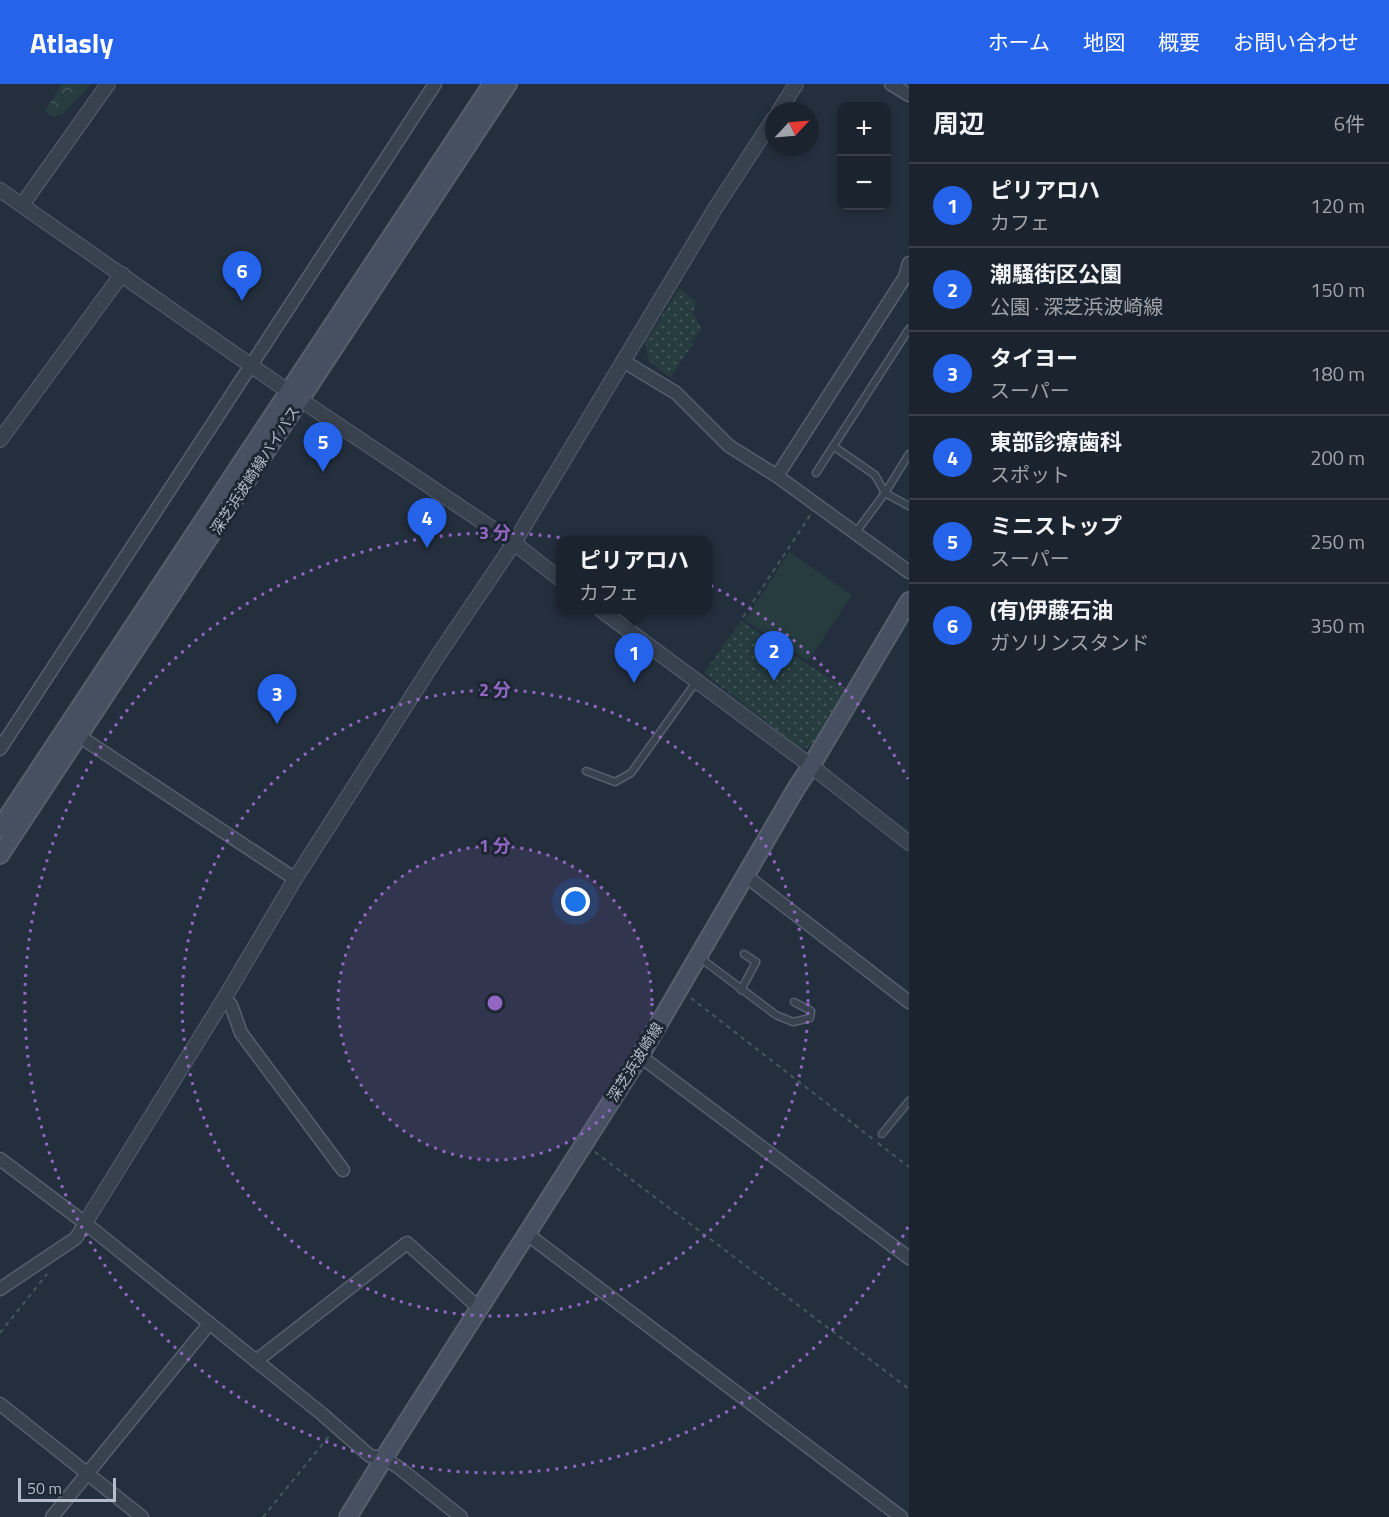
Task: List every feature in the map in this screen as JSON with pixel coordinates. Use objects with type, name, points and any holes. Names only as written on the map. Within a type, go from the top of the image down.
[{"type":"main road","name":"深芝浜波崎線バイパス","points":[[0,855],[73,732],[295,395],[492,84]]},
{"type":"main road","name":"深芝浜波崎線バイパス","points":[[295,395],[508,84]]},
{"type":"main road","name":"深芝浜波崎線","points":[[348,1517],[640,1056],[797,786],[909,601]]},
{"type":"main road","name":"深芝浜波崎線バイパス","points":[[0,828],[73,732]]},
{"type":"street","points":[[22,205],[108,84]]},
{"type":"street","points":[[0,749],[435,84]]},
{"type":"street","points":[[785,102],[796,84]]},
{"type":"street","points":[[891,84],[908,93]]},
{"type":"street","points":[[0,1289],[76,1238],[224,999],[295,879],[437,657],[514,543],[716,207],[765,132]]},
{"type":"street","points":[[0,190],[295,395],[514,543],[556,575]]},
{"type":"street","points":[[777,476],[905,277],[909,263]]},
{"type":"street","points":[[0,440],[122,274]]},
{"type":"street","points":[[623,362],[676,393],[729,446],[777,476],[909,572]]},
{"type":"street","points":[[608,614],[811,766],[909,843]]},
{"type":"street","points":[[73,732],[295,879]]},
{"type":"street","points":[[746,876],[909,1002]]},
{"type":"street","points":[[224,999],[231,1005],[241,1033],[343,1170]]},
{"type":"street","points":[[640,1056],[909,1258]]},
{"type":"street","points":[[0,1159],[85,1223],[337,1426],[370,1456],[384,1458],[461,1517]]},
{"type":"street","points":[[527,1234],[901,1517]]},
{"type":"street","points":[[256,1361],[407,1243],[479,1308]]},
{"type":"street","points":[[52,1517],[209,1324]]},
{"type":"street","points":[[0,1404],[142,1517]]},
{"type":"lane","points":[[816,473],[909,328]]},
{"type":"lane","points":[[833,446],[875,475],[885,493],[909,506]]},
{"type":"lane","points":[[856,532],[885,493],[909,454]]},
{"type":"lane","points":[[586,771],[615,782],[631,773],[696,682]]},
{"type":"lane","points":[[741,990],[756,962],[744,954]]},
{"type":"lane","points":[[698,956],[776,1015],[793,1022],[810,1018],[811,1011],[794,1002]]},
{"type":"lane","points":[[882,1134],[909,1101]]},
{"type":"path","points":[[743,617],[818,505]]},
{"type":"path","points":[[679,989],[909,1167]]},
{"type":"path","points":[[584,1144],[909,1389]]},
{"type":"path","points":[[0,1333],[49,1271]]},
{"type":"path","points":[[263,1517],[337,1426]]},
{"type":"green space","points":[[62,84],[91,84],[63,114],[53,117],[45,111]]},
{"type":"green space","points":[[679,289],[697,302],[693,312],[701,329],[670,378],[649,361],[645,342]]},
{"type":"green space","points":[[789,552],[852,595],[808,661],[745,620]]},
{"type":"green space","points":[[741,621],[846,689],[813,745],[802,750],[704,673]]},
{"type":"place","name":"(有)伊藤石油","points":[[242,301]]},
{"type":"place","name":"ミニストップ","points":[[323,472]]},
{"type":"place","name":"東部診療歯科","points":[[427,548]]},
{"type":"place","name":"潮騒街区公園","points":[[774,681]]},
{"type":"place","name":"ピリアロハ","points":[[634,683]]},
{"type":"place","name":"タイヨー","points":[[277,724]]}]
